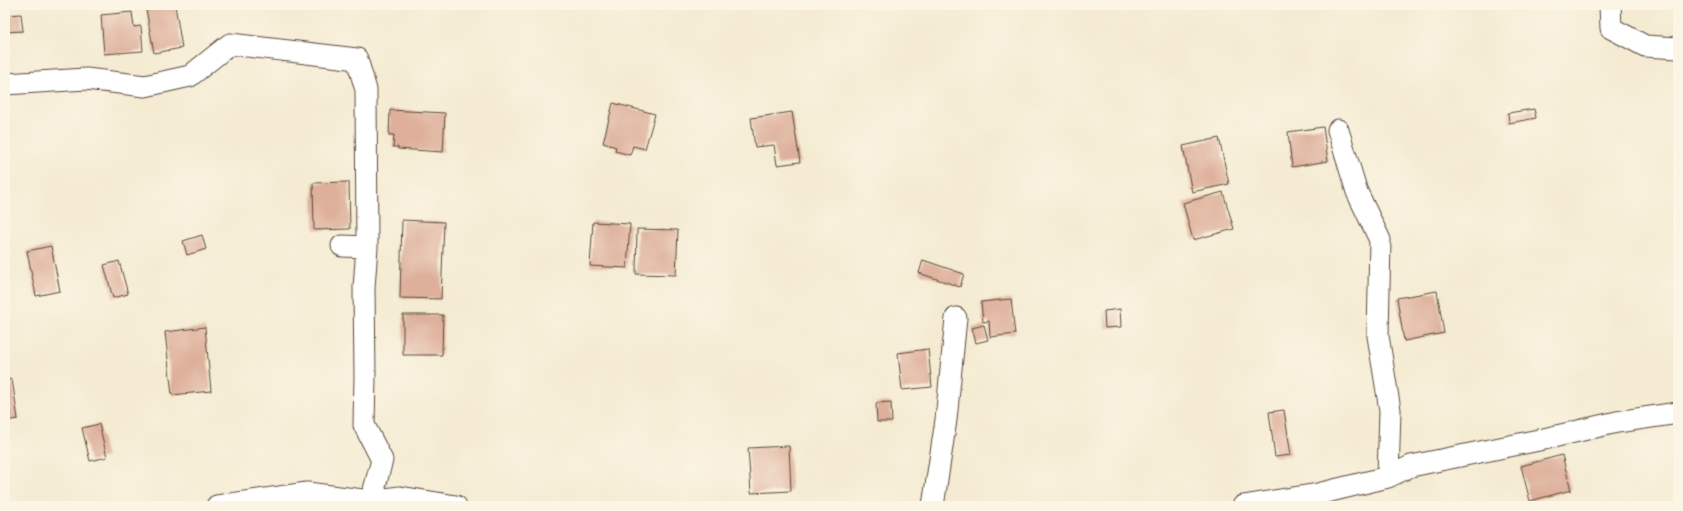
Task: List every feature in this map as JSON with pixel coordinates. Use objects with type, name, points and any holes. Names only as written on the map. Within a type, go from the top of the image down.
[{"type":"street","points":[[1610,5],[1612,28],[1645,46],[1678,48]]},
{"type":"street","points":[[5,84],[86,79],[145,86],[190,76],[230,44],[358,59],[366,90],[367,247],[364,288],[364,425],[382,460],[371,501]]},
{"type":"street","points":[[1338,130],[1357,192],[1380,240],[1378,336],[1390,410],[1388,477]]},
{"type":"street","points":[[342,246],[367,247]]},
{"type":"street","points":[[933,506],[946,420],[956,318]]},
{"type":"street","points":[[1243,506],[1318,494],[1388,477],[1411,466],[1544,439],[1618,422],[1678,413]]},
{"type":"street","points":[[217,506],[307,493],[371,501],[400,497],[456,506]]},
{"type":"building","points":[[165,5],[175,5],[182,48],[154,53],[146,9]]},
{"type":"building","points":[[132,12],[134,27],[141,26],[143,51],[104,54],[101,15]]},
{"type":"building","points":[[21,14],[23,31],[5,32],[5,15]]},
{"type":"building","points":[[613,103],[655,114],[645,149],[633,146],[630,155],[615,151],[616,147],[603,143]]},
{"type":"building","points":[[1534,109],[1536,118],[1509,123],[1508,113]]},
{"type":"building","points":[[390,110],[445,113],[443,152],[398,149],[398,147],[393,147],[394,135],[389,135]]},
{"type":"building","points":[[792,112],[800,162],[777,165],[774,145],[755,147],[751,118]]},
{"type":"building","points":[[1323,127],[1328,161],[1292,167],[1288,132]]},
{"type":"building","points":[[1219,138],[1229,184],[1192,192],[1183,146]]},
{"type":"building","points":[[349,182],[350,229],[314,230],[313,183]]},
{"type":"building","points":[[1223,192],[1234,229],[1193,240],[1183,203]]},
{"type":"building","points":[[402,220],[444,222],[441,299],[400,298]]},
{"type":"building","points":[[593,222],[630,224],[627,268],[590,266]]},
{"type":"building","points":[[637,229],[678,230],[676,275],[636,274]]},
{"type":"building","points":[[202,235],[206,249],[187,255],[183,241]]},
{"type":"building","points":[[51,246],[60,291],[36,296],[27,251]]},
{"type":"building","points":[[923,260],[964,274],[960,287],[919,273]]},
{"type":"building","points":[[119,261],[128,294],[113,298],[104,265]]},
{"type":"building","points":[[1437,291],[1444,333],[1404,341],[1397,298]]},
{"type":"building","points":[[1011,299],[1015,334],[990,337],[989,321],[983,322],[981,302]]},
{"type":"building","points":[[1120,309],[1121,327],[1105,328],[1104,311]]},
{"type":"building","points":[[403,315],[443,315],[442,355],[403,355]]},
{"type":"building","points":[[984,325],[988,340],[976,343],[972,328]]},
{"type":"building","points":[[205,327],[211,391],[172,395],[165,332]]},
{"type":"building","points":[[928,349],[932,387],[902,390],[898,353]]},
{"type":"building","points":[[12,379],[18,419],[5,421],[5,381]]},
{"type":"building","points":[[891,402],[892,422],[877,422],[876,403]]},
{"type":"building","points":[[1284,410],[1291,455],[1275,457],[1269,412]]},
{"type":"building","points":[[99,424],[107,457],[90,461],[82,428]]},
{"type":"building","points":[[789,446],[791,491],[751,493],[748,448]]},
{"type":"building","points":[[1562,455],[1571,490],[1530,501],[1521,466]]}]
